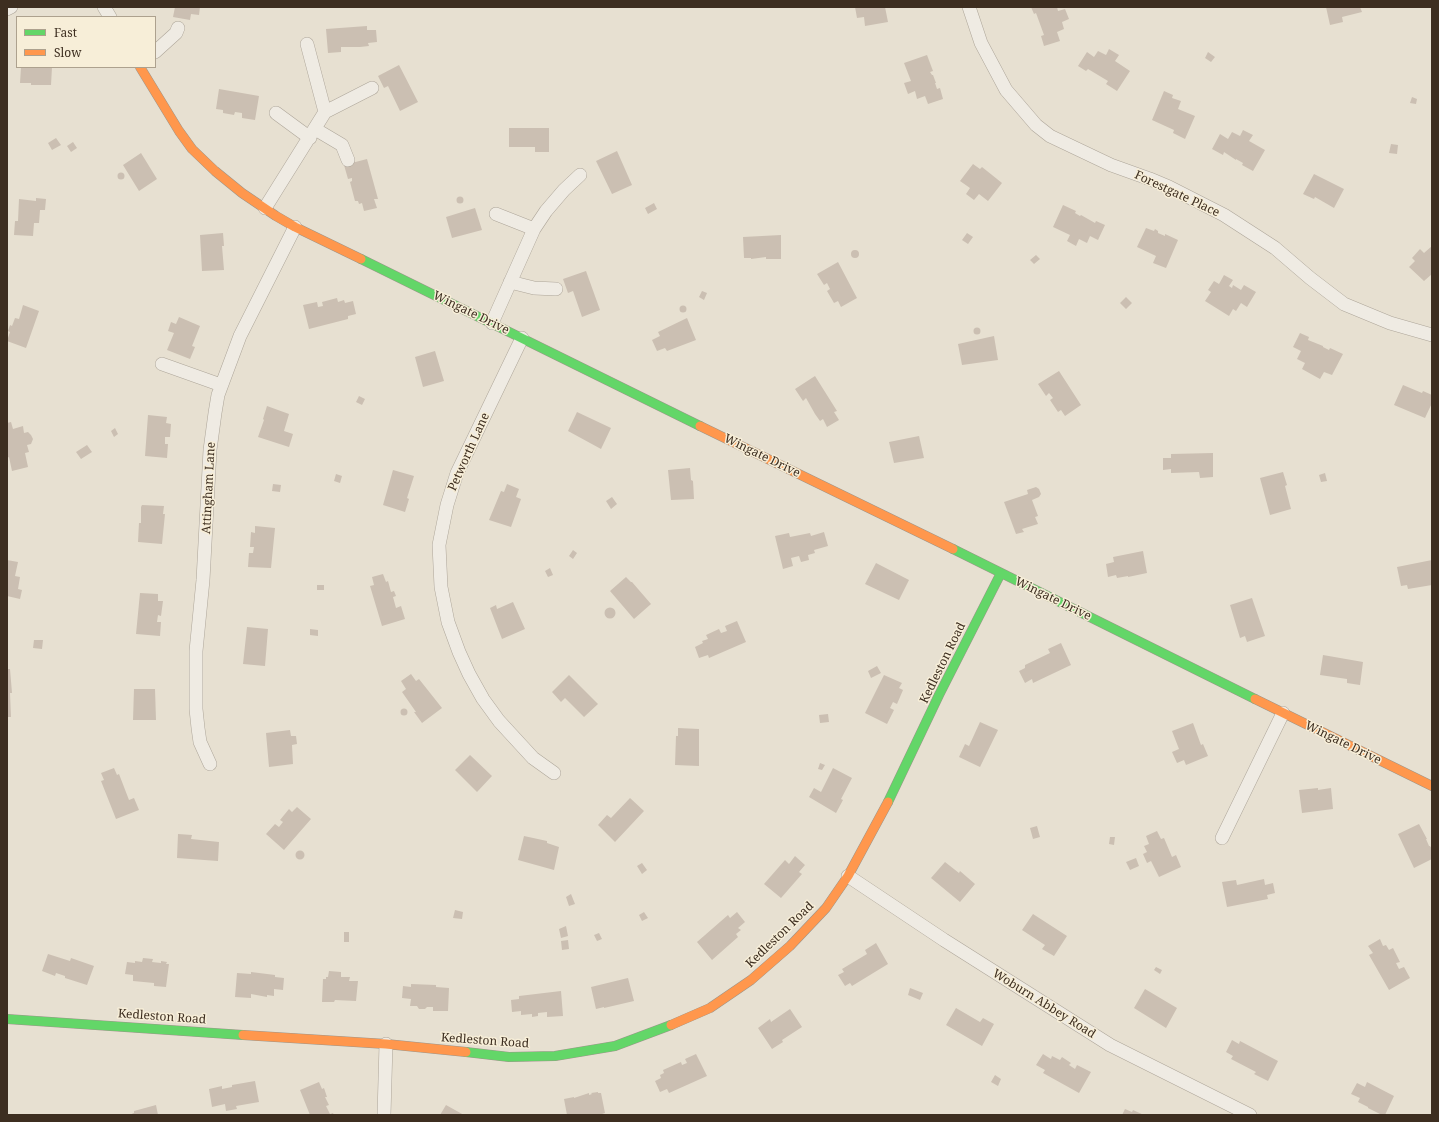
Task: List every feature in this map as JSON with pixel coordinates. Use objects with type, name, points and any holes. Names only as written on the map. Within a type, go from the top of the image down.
[{"type":"street","points":[[7,9],[11,7]]},
{"type":"street","points":[[104,7],[109,16]]},
{"type":"street","name":"Forestgate Place","points":[[969,7],[981,43],[1006,90],[1036,126],[1050,136],[1111,165],[1169,187],[1224,215],[1275,248],[1310,278],[1344,304],[1390,322],[1432,335]]},
{"type":"street","points":[[156,51],[176,33],[178,28]]},
{"type":"street","points":[[307,44],[325,112]]},
{"type":"street","name":"Wingate Drive","points":[[141,68],[179,131],[192,148],[221,176],[242,193],[295,227],[1432,786]]},
{"type":"street","points":[[265,208],[313,134],[325,112],[372,88]]},
{"type":"street","points":[[276,113],[313,134],[342,145],[348,160]]},
{"type":"street","points":[[492,323],[534,229],[546,211],[564,190],[580,175]]},
{"type":"street","points":[[496,214],[534,229]]},
{"type":"street","name":"Attingham Lane","points":[[210,764],[200,742],[198,728],[196,709],[196,651],[204,580],[210,450],[218,395],[240,336],[295,227]]},
{"type":"street","points":[[510,282],[534,288],[556,289]]},
{"type":"street","name":"Petworth Lane","points":[[522,338],[457,473],[447,505],[439,545],[441,587],[448,622],[459,652],[483,699],[499,721],[533,758],[554,773]]},
{"type":"street","points":[[162,364],[221,385]]},
{"type":"street","name":"Kedleston Road","points":[[7,1019],[386,1044],[509,1057],[555,1056],[615,1046],[663,1029],[710,1008],[751,980],[790,946],[826,908],[848,876],[888,803],[939,696],[1001,573]]},
{"type":"street","points":[[1222,838],[1283,713]]},
{"type":"street","name":"Woburn Abbey Road","points":[[848,876],[944,940],[1110,1045],[1250,1115]]},
{"type":"street","points":[[384,1115],[386,1044]]},
{"type":"building","points":[[175,7],[200,7],[199,15],[191,14],[190,20],[173,17]]},
{"type":"building","points":[[855,7],[885,7],[888,22],[865,26],[864,17],[857,18]]},
{"type":"building","points":[[1031,7],[1057,7],[1058,11],[1065,9],[1069,19],[1062,22],[1064,29],[1057,32],[1060,41],[1044,46],[1041,36],[1044,35],[1036,13],[1034,14]]},
{"type":"building","points":[[1326,7],[1360,7],[1362,12],[1342,17],[1343,22],[1330,25]]},
{"type":"building","points":[[367,26],[367,30],[376,30],[377,42],[368,43],[369,46],[341,47],[341,52],[328,53],[326,29]]},
{"type":"building","points":[[1109,49],[1119,55],[1115,61],[1130,71],[1117,91],[1106,84],[1108,81],[1088,69],[1086,71],[1078,66],[1087,52],[1094,57],[1098,51],[1106,55]]},
{"type":"building","points":[[1208,52],[1215,57],[1211,62],[1205,58]]},
{"type":"building","points":[[927,55],[933,71],[930,72],[933,75],[937,89],[940,88],[943,99],[928,104],[925,96],[917,99],[915,91],[908,94],[904,83],[911,81],[904,63]]},
{"type":"building","points":[[399,65],[418,102],[400,111],[388,86],[384,88],[378,76]]},
{"type":"building","points":[[21,68],[52,68],[51,85],[31,85],[31,83],[20,83]]},
{"type":"building","points":[[219,89],[259,96],[255,120],[242,118],[242,113],[235,112],[234,115],[223,113],[223,110],[216,109]]},
{"type":"building","points":[[1164,91],[1173,95],[1172,98],[1181,101],[1178,109],[1195,116],[1185,139],[1173,133],[1174,130],[1152,120]]},
{"type":"building","points":[[1412,97],[1417,99],[1416,104],[1410,103]]},
{"type":"building","points":[[509,128],[549,128],[549,152],[535,152],[535,147],[509,147]]},
{"type":"building","points":[[1243,130],[1253,135],[1249,141],[1265,150],[1253,171],[1242,165],[1243,163],[1224,152],[1223,155],[1212,149],[1220,134],[1228,139],[1232,132],[1240,136]]},
{"type":"building","points":[[56,138],[61,145],[52,150],[48,143]]},
{"type":"building","points":[[73,142],[77,148],[71,152],[67,146]]},
{"type":"building","points":[[1391,144],[1398,145],[1397,154],[1389,153]]},
{"type":"building","points":[[617,151],[632,185],[612,194],[596,161]]},
{"type":"building","points":[[141,153],[157,179],[139,191],[123,165]]},
{"type":"building","points":[[367,159],[378,199],[374,199],[377,208],[364,211],[362,203],[359,204],[358,201],[355,201],[350,182],[352,181],[352,178],[348,179],[344,165]]},
{"type":"building","points":[[973,164],[980,169],[982,167],[1002,183],[988,201],[979,194],[974,200],[966,194],[970,188],[960,181]]},
{"type":"building","points":[[121,172],[124,173],[124,179],[121,180],[118,179],[117,176],[118,173]]},
{"type":"building","points":[[1314,174],[1344,189],[1334,208],[1315,197],[1314,199],[1303,194]]},
{"type":"building","points":[[460,196],[464,200],[460,204],[456,200]]},
{"type":"building","points":[[36,198],[46,199],[45,210],[40,210],[39,223],[34,223],[33,236],[14,235],[15,221],[18,221],[19,199],[36,201]]},
{"type":"building","points":[[654,203],[657,209],[648,214],[645,208]]},
{"type":"building","points":[[1063,205],[1076,211],[1075,213],[1080,216],[1081,215],[1095,223],[1096,221],[1105,225],[1098,240],[1090,236],[1087,243],[1079,239],[1076,246],[1067,241],[1070,235],[1053,227]]},
{"type":"building","points":[[475,208],[482,230],[452,238],[446,217]]},
{"type":"building","points":[[1146,228],[1154,231],[1155,229],[1158,233],[1165,236],[1165,234],[1178,240],[1166,268],[1153,263],[1156,256],[1137,247]]},
{"type":"building","points":[[223,233],[224,246],[222,246],[224,270],[202,271],[200,235]]},
{"type":"building","points":[[967,233],[973,237],[968,244],[962,240]]},
{"type":"building","points":[[781,235],[781,259],[766,259],[766,257],[751,259],[744,258],[743,237]]},
{"type":"building","points":[[1432,246],[1432,274],[1424,281],[1409,267],[1415,261],[1412,258],[1420,249],[1424,253]]},
{"type":"building","points":[[853,250],[857,250],[859,254],[857,258],[853,258],[851,256],[851,252]]},
{"type":"building","points":[[1036,255],[1040,259],[1034,264],[1030,260]]},
{"type":"building","points":[[838,262],[857,298],[841,307],[838,301],[834,303],[827,291],[830,289],[827,283],[824,285],[817,274]]},
{"type":"building","points":[[586,271],[600,310],[582,317],[573,291],[568,293],[563,279]]},
{"type":"building","points":[[1224,275],[1233,280],[1229,286],[1232,288],[1233,285],[1241,290],[1244,285],[1256,292],[1247,307],[1241,303],[1236,311],[1233,309],[1229,316],[1205,301],[1211,292],[1208,290],[1214,281],[1219,284]]},
{"type":"building","points":[[702,291],[707,293],[704,300],[699,297]]},
{"type":"building","points":[[1126,297],[1132,303],[1126,309],[1120,303]]},
{"type":"building","points":[[337,298],[338,302],[344,300],[345,303],[353,301],[356,314],[348,316],[348,319],[309,329],[303,305],[317,302],[318,307],[323,306],[322,302]]},
{"type":"building","points":[[23,305],[39,311],[26,348],[7,341],[10,332],[8,331],[10,325],[12,326],[15,318],[19,319]]},
{"type":"building","points":[[683,305],[686,306],[686,312],[683,313],[680,312],[679,309],[680,306]]},
{"type":"building","points":[[179,317],[200,326],[192,346],[195,347],[190,359],[167,350],[174,333],[168,331],[171,322],[176,324]]},
{"type":"building","points":[[687,318],[696,340],[667,351],[665,348],[657,351],[652,340],[660,336],[658,332]]},
{"type":"building","points":[[977,328],[980,331],[977,334],[974,331]]},
{"type":"building","points":[[1300,333],[1309,337],[1308,340],[1329,350],[1330,348],[1343,354],[1332,375],[1324,372],[1320,379],[1302,369],[1305,363],[1297,359],[1301,351],[1293,347]]},
{"type":"building","points":[[994,336],[998,360],[962,365],[958,344]]},
{"type":"building","points":[[435,351],[444,381],[423,387],[415,357]]},
{"type":"building","points":[[1059,371],[1081,405],[1065,416],[1061,410],[1058,412],[1050,400],[1053,398],[1049,393],[1046,396],[1038,384]]},
{"type":"building","points":[[815,376],[837,411],[834,412],[839,420],[827,427],[823,419],[820,421],[806,398],[803,401],[795,389]]},
{"type":"building","points":[[1403,385],[1422,393],[1423,391],[1432,395],[1432,403],[1425,418],[1394,405]]},
{"type":"building","points":[[359,396],[365,399],[362,405],[356,402]]},
{"type":"building","points":[[267,406],[289,414],[284,431],[293,434],[289,447],[258,437]]},
{"type":"building","points":[[577,412],[611,428],[601,449],[568,431]]},
{"type":"building","points":[[148,415],[167,417],[166,423],[171,424],[170,437],[165,437],[165,444],[168,444],[167,458],[145,456]]},
{"type":"building","points":[[11,422],[13,429],[23,426],[24,433],[28,432],[33,439],[31,444],[27,445],[29,452],[25,453],[28,467],[12,471],[9,457],[7,458],[7,423]]},
{"type":"building","points":[[115,428],[118,434],[114,437],[111,431]]},
{"type":"building","points":[[919,436],[924,458],[894,463],[889,442]]},
{"type":"building","points":[[87,445],[92,452],[81,459],[76,452]]},
{"type":"building","points":[[1213,453],[1213,477],[1200,478],[1199,472],[1171,473],[1171,469],[1163,470],[1163,458],[1171,458],[1171,454]]},
{"type":"building","points":[[690,468],[691,480],[693,481],[694,499],[671,500],[668,470]]},
{"type":"building","points":[[393,470],[414,476],[407,498],[409,499],[405,512],[383,505]]},
{"type":"building","points":[[1283,472],[1291,509],[1270,515],[1260,478]]},
{"type":"building","points":[[1325,473],[1327,481],[1321,482],[1319,475]]},
{"type":"building","points":[[336,474],[342,476],[340,483],[334,481]]},
{"type":"building","points":[[273,484],[281,485],[280,492],[272,491]]},
{"type":"building","points":[[507,484],[519,489],[516,497],[521,499],[511,527],[489,520],[501,491],[504,492]]},
{"type":"building","points":[[1036,487],[1039,489],[1041,494],[1039,497],[1032,500],[1038,516],[1035,517],[1038,524],[1022,529],[1024,532],[1016,534],[1004,502],[1028,494],[1027,490]]},
{"type":"building","points":[[612,497],[617,504],[611,509],[606,501]]},
{"type":"building","points":[[142,505],[164,506],[163,514],[165,514],[162,544],[138,542]]},
{"type":"building","points":[[255,526],[275,528],[271,568],[248,567],[249,553],[253,553],[254,547],[250,547],[251,532],[255,533]]},
{"type":"building","points":[[824,532],[828,546],[814,550],[815,553],[808,555],[809,560],[801,562],[799,556],[791,558],[793,566],[783,569],[775,536],[789,533],[790,537],[810,533],[811,536]]},
{"type":"building","points":[[573,550],[577,553],[573,559],[569,556]]},
{"type":"building","points":[[1143,551],[1147,573],[1128,577],[1117,578],[1116,575],[1108,577],[1106,564],[1114,562],[1113,557]]},
{"type":"building","points":[[7,560],[18,562],[15,576],[20,577],[18,589],[22,590],[20,599],[7,596]]},
{"type":"building","points":[[1432,560],[1432,585],[1408,589],[1407,585],[1401,586],[1397,567]]},
{"type":"building","points":[[876,563],[909,580],[899,600],[865,584]]},
{"type":"building","points":[[550,568],[553,575],[548,577],[545,571]]},
{"type":"building","points":[[383,574],[386,582],[388,581],[391,592],[394,591],[396,596],[393,597],[396,608],[401,606],[405,619],[382,626],[370,586],[374,585],[372,577]]},
{"type":"building","points":[[626,577],[651,604],[634,619],[610,591]]},
{"type":"building","points":[[317,585],[324,585],[324,590],[317,590]]},
{"type":"building","points":[[140,593],[158,594],[158,601],[163,601],[161,616],[158,615],[157,622],[161,622],[160,636],[136,634]]},
{"type":"building","points":[[1252,598],[1265,636],[1247,642],[1245,636],[1240,638],[1230,605]]},
{"type":"building","points":[[513,602],[525,629],[502,639],[490,608],[496,605],[497,609]]},
{"type":"building","points":[[608,608],[612,608],[614,609],[614,617],[608,618],[605,615],[605,611]]},
{"type":"building","points":[[737,621],[746,642],[709,658],[708,655],[699,658],[695,647],[703,643],[702,641],[708,639],[706,635],[719,629],[721,633],[727,631],[725,626]]},
{"type":"building","points":[[247,627],[268,629],[265,666],[243,664]]},
{"type":"building","points":[[310,629],[318,630],[318,636],[310,635]]},
{"type":"building","points":[[34,640],[43,640],[42,649],[33,648]]},
{"type":"building","points":[[1061,643],[1071,665],[1033,683],[1032,679],[1025,683],[1019,671],[1025,668],[1025,665],[1050,653],[1048,649]]},
{"type":"building","points":[[1323,655],[1363,662],[1360,685],[1347,683],[1347,679],[1320,675]]},
{"type":"building","points":[[877,666],[881,673],[871,678],[868,671]]},
{"type":"building","points":[[7,669],[10,669],[12,693],[10,693],[11,717],[7,717]]},
{"type":"building","points":[[411,674],[416,681],[419,679],[442,708],[422,723],[402,692],[406,689],[401,681]]},
{"type":"building","points":[[569,675],[598,704],[584,717],[565,698],[561,702],[552,692]]},
{"type":"building","points":[[884,675],[902,683],[899,688],[903,690],[897,704],[893,702],[890,708],[894,710],[887,724],[865,713]]},
{"type":"building","points":[[134,689],[155,689],[156,720],[133,720]]},
{"type":"building","points":[[404,709],[407,712],[404,715],[401,712]]},
{"type":"building","points":[[828,714],[829,722],[820,723],[819,715]]},
{"type":"building","points":[[980,722],[998,730],[980,767],[959,757],[965,744],[969,746]]},
{"type":"building","points":[[1193,723],[1201,745],[1203,744],[1208,756],[1186,765],[1184,760],[1177,763],[1172,752],[1179,749],[1172,731]]},
{"type":"building","points":[[678,728],[699,729],[699,766],[675,765],[676,736],[678,736]]},
{"type":"building","points":[[290,730],[291,736],[296,736],[297,744],[292,745],[293,764],[269,767],[266,733]]},
{"type":"building","points":[[470,755],[492,776],[477,792],[455,770]]},
{"type":"building","points":[[820,763],[825,765],[822,770],[818,769]]},
{"type":"building","points":[[114,768],[117,775],[119,774],[129,800],[134,798],[139,810],[116,819],[101,781],[104,780],[101,773]]},
{"type":"building","points":[[833,768],[852,778],[841,799],[843,800],[836,813],[809,797],[814,788],[821,792]]},
{"type":"building","points":[[1318,788],[1318,790],[1331,788],[1333,809],[1302,813],[1299,790]]},
{"type":"building","points":[[630,798],[644,811],[615,842],[598,825],[607,815],[611,818]]},
{"type":"building","points":[[297,807],[311,819],[284,850],[266,834],[275,824],[279,827],[283,822],[280,820],[289,809],[292,812]]},
{"type":"building","points":[[1419,824],[1429,846],[1432,849],[1432,859],[1414,868],[1398,834]]},
{"type":"building","points":[[1037,826],[1040,837],[1033,839],[1030,828]]},
{"type":"building","points":[[1157,831],[1161,839],[1164,838],[1172,857],[1176,855],[1181,867],[1159,877],[1151,861],[1147,863],[1143,854],[1147,852],[1144,846],[1149,844],[1146,836]]},
{"type":"building","points":[[178,834],[192,835],[191,839],[219,842],[218,861],[177,858]]},
{"type":"building","points":[[524,836],[547,841],[547,843],[559,847],[554,870],[518,860]]},
{"type":"building","points":[[1110,837],[1115,837],[1114,845],[1109,844]]},
{"type":"building","points":[[298,851],[302,851],[304,855],[302,859],[298,859],[296,857],[296,853]]},
{"type":"building","points":[[795,856],[805,865],[799,872],[802,874],[781,898],[764,884],[785,860],[789,864]]},
{"type":"building","points":[[1136,858],[1139,866],[1130,870],[1126,862]]},
{"type":"building","points":[[945,862],[959,873],[960,871],[975,884],[960,902],[931,878]]},
{"type":"building","points":[[642,863],[647,870],[642,874],[637,866]]},
{"type":"building","points":[[1264,879],[1265,885],[1273,883],[1275,893],[1267,895],[1268,899],[1227,907],[1222,882],[1236,880],[1237,885]]},
{"type":"building","points":[[571,894],[575,904],[569,906],[566,897]]},
{"type":"building","points":[[455,910],[463,912],[462,919],[453,918]]},
{"type":"building","points":[[644,912],[648,918],[642,921],[639,915]]},
{"type":"building","points":[[737,912],[745,922],[738,928],[741,930],[736,934],[738,937],[712,960],[697,942],[728,915],[730,918]]},
{"type":"building","points":[[1033,914],[1067,936],[1054,956],[1042,949],[1045,945],[1022,930]]},
{"type":"building","points":[[566,926],[568,936],[561,938],[559,929]]},
{"type":"building","points":[[344,932],[349,932],[349,942],[344,942]]},
{"type":"building","points":[[599,933],[602,939],[597,941],[594,935]]},
{"type":"building","points":[[1380,939],[1383,946],[1386,945],[1389,950],[1393,948],[1400,962],[1396,963],[1399,969],[1404,967],[1410,978],[1389,990],[1369,955],[1373,953],[1368,946]]},
{"type":"building","points":[[568,940],[569,949],[562,950],[561,941]]},
{"type":"building","points":[[876,943],[888,964],[852,986],[850,983],[845,986],[838,975],[844,972],[842,969],[867,954],[865,950]]},
{"type":"building","points":[[48,954],[70,961],[71,958],[94,966],[87,985],[65,978],[65,976],[56,973],[55,976],[42,971]]},
{"type":"building","points":[[143,958],[153,959],[152,962],[161,963],[161,961],[169,964],[166,987],[154,986],[154,983],[133,981],[133,975],[125,974],[127,962],[142,962]]},
{"type":"building","points":[[1156,967],[1162,970],[1160,974],[1154,970]]},
{"type":"building","points":[[329,971],[341,972],[341,977],[350,977],[349,981],[358,981],[356,1001],[335,1000],[334,1002],[322,1002],[323,979],[328,977]]},
{"type":"building","points":[[251,972],[275,975],[275,977],[284,978],[283,990],[274,989],[274,996],[267,995],[267,997],[251,994],[251,998],[235,997],[237,973],[251,974]]},
{"type":"building","points":[[628,978],[634,1001],[596,1009],[591,987]]},
{"type":"building","points":[[411,984],[436,985],[436,987],[449,988],[448,1011],[433,1011],[433,1007],[419,1009],[417,1006],[410,1006],[411,999],[402,998],[403,986],[411,987]]},
{"type":"building","points":[[910,988],[923,993],[920,1000],[908,995]]},
{"type":"building","points":[[1145,989],[1177,1008],[1166,1028],[1134,1008]]},
{"type":"building","points":[[561,991],[563,1016],[547,1017],[547,1012],[538,1013],[538,1016],[532,1017],[532,1014],[521,1015],[521,1011],[512,1012],[511,1000],[519,999],[519,996]]},
{"type":"building","points":[[956,1008],[980,1022],[983,1018],[994,1024],[982,1046],[946,1025]]},
{"type":"building","points":[[790,1009],[802,1027],[782,1040],[783,1042],[772,1049],[758,1028],[770,1019],[771,1022]]},
{"type":"building","points":[[1232,1040],[1239,1044],[1240,1041],[1278,1061],[1268,1081],[1254,1074],[1256,1072],[1231,1059],[1233,1056],[1226,1052]]},
{"type":"building","points":[[696,1054],[707,1076],[669,1093],[667,1089],[660,1092],[655,1081],[661,1078],[660,1075],[664,1073],[663,1070],[681,1062],[682,1065],[687,1063],[685,1059]]},
{"type":"building","points":[[1043,1054],[1051,1059],[1052,1056],[1060,1060],[1062,1057],[1071,1063],[1069,1065],[1075,1069],[1077,1065],[1091,1072],[1079,1093],[1043,1073],[1045,1070],[1036,1065]]},
{"type":"building","points":[[995,1075],[1001,1079],[998,1086],[991,1082]]},
{"type":"building","points":[[255,1081],[259,1102],[236,1106],[237,1109],[226,1111],[225,1104],[212,1107],[209,1089],[222,1086],[222,1089],[232,1087],[232,1085]]},
{"type":"building","points":[[319,1082],[322,1089],[324,1088],[327,1097],[325,1097],[329,1105],[326,1106],[330,1114],[333,1113],[334,1115],[310,1115],[300,1090]]},
{"type":"building","points":[[1367,1082],[1394,1096],[1385,1115],[1382,1115],[1358,1102],[1360,1098],[1351,1094],[1357,1083],[1365,1087]]},
{"type":"building","points":[[598,1092],[601,1093],[605,1113],[599,1115],[567,1115],[564,1099]]},
{"type":"building","points":[[156,1105],[158,1115],[129,1115],[134,1113],[134,1111]]},
{"type":"building","points":[[446,1105],[464,1115],[440,1115]]},
{"type":"building","points":[[1125,1109],[1132,1112],[1133,1110],[1144,1115],[1122,1115]]},
{"type":"traffic: fast","points":[[361,259],[700,426]]},
{"type":"traffic: fast","points":[[953,549],[1255,699]]},
{"type":"traffic: fast","points":[[888,802],[939,695],[1001,573]]},
{"type":"traffic: fast","points":[[7,1019],[243,1035]]},
{"type":"traffic: fast","points":[[466,1052],[509,1057],[555,1056],[615,1046],[671,1025]]},
{"type":"traffic: slow","points":[[141,68],[179,131],[192,149],[215,171],[242,193],[276,216],[295,227],[361,259]]},
{"type":"traffic: slow","points":[[700,426],[953,549]]},
{"type":"traffic: slow","points":[[1255,699],[1432,786]]},
{"type":"traffic: slow","points":[[671,1025],[710,1008],[751,980],[790,946],[826,908],[848,876],[888,802]]},
{"type":"traffic: slow","points":[[243,1035],[386,1044],[466,1052]]}]
